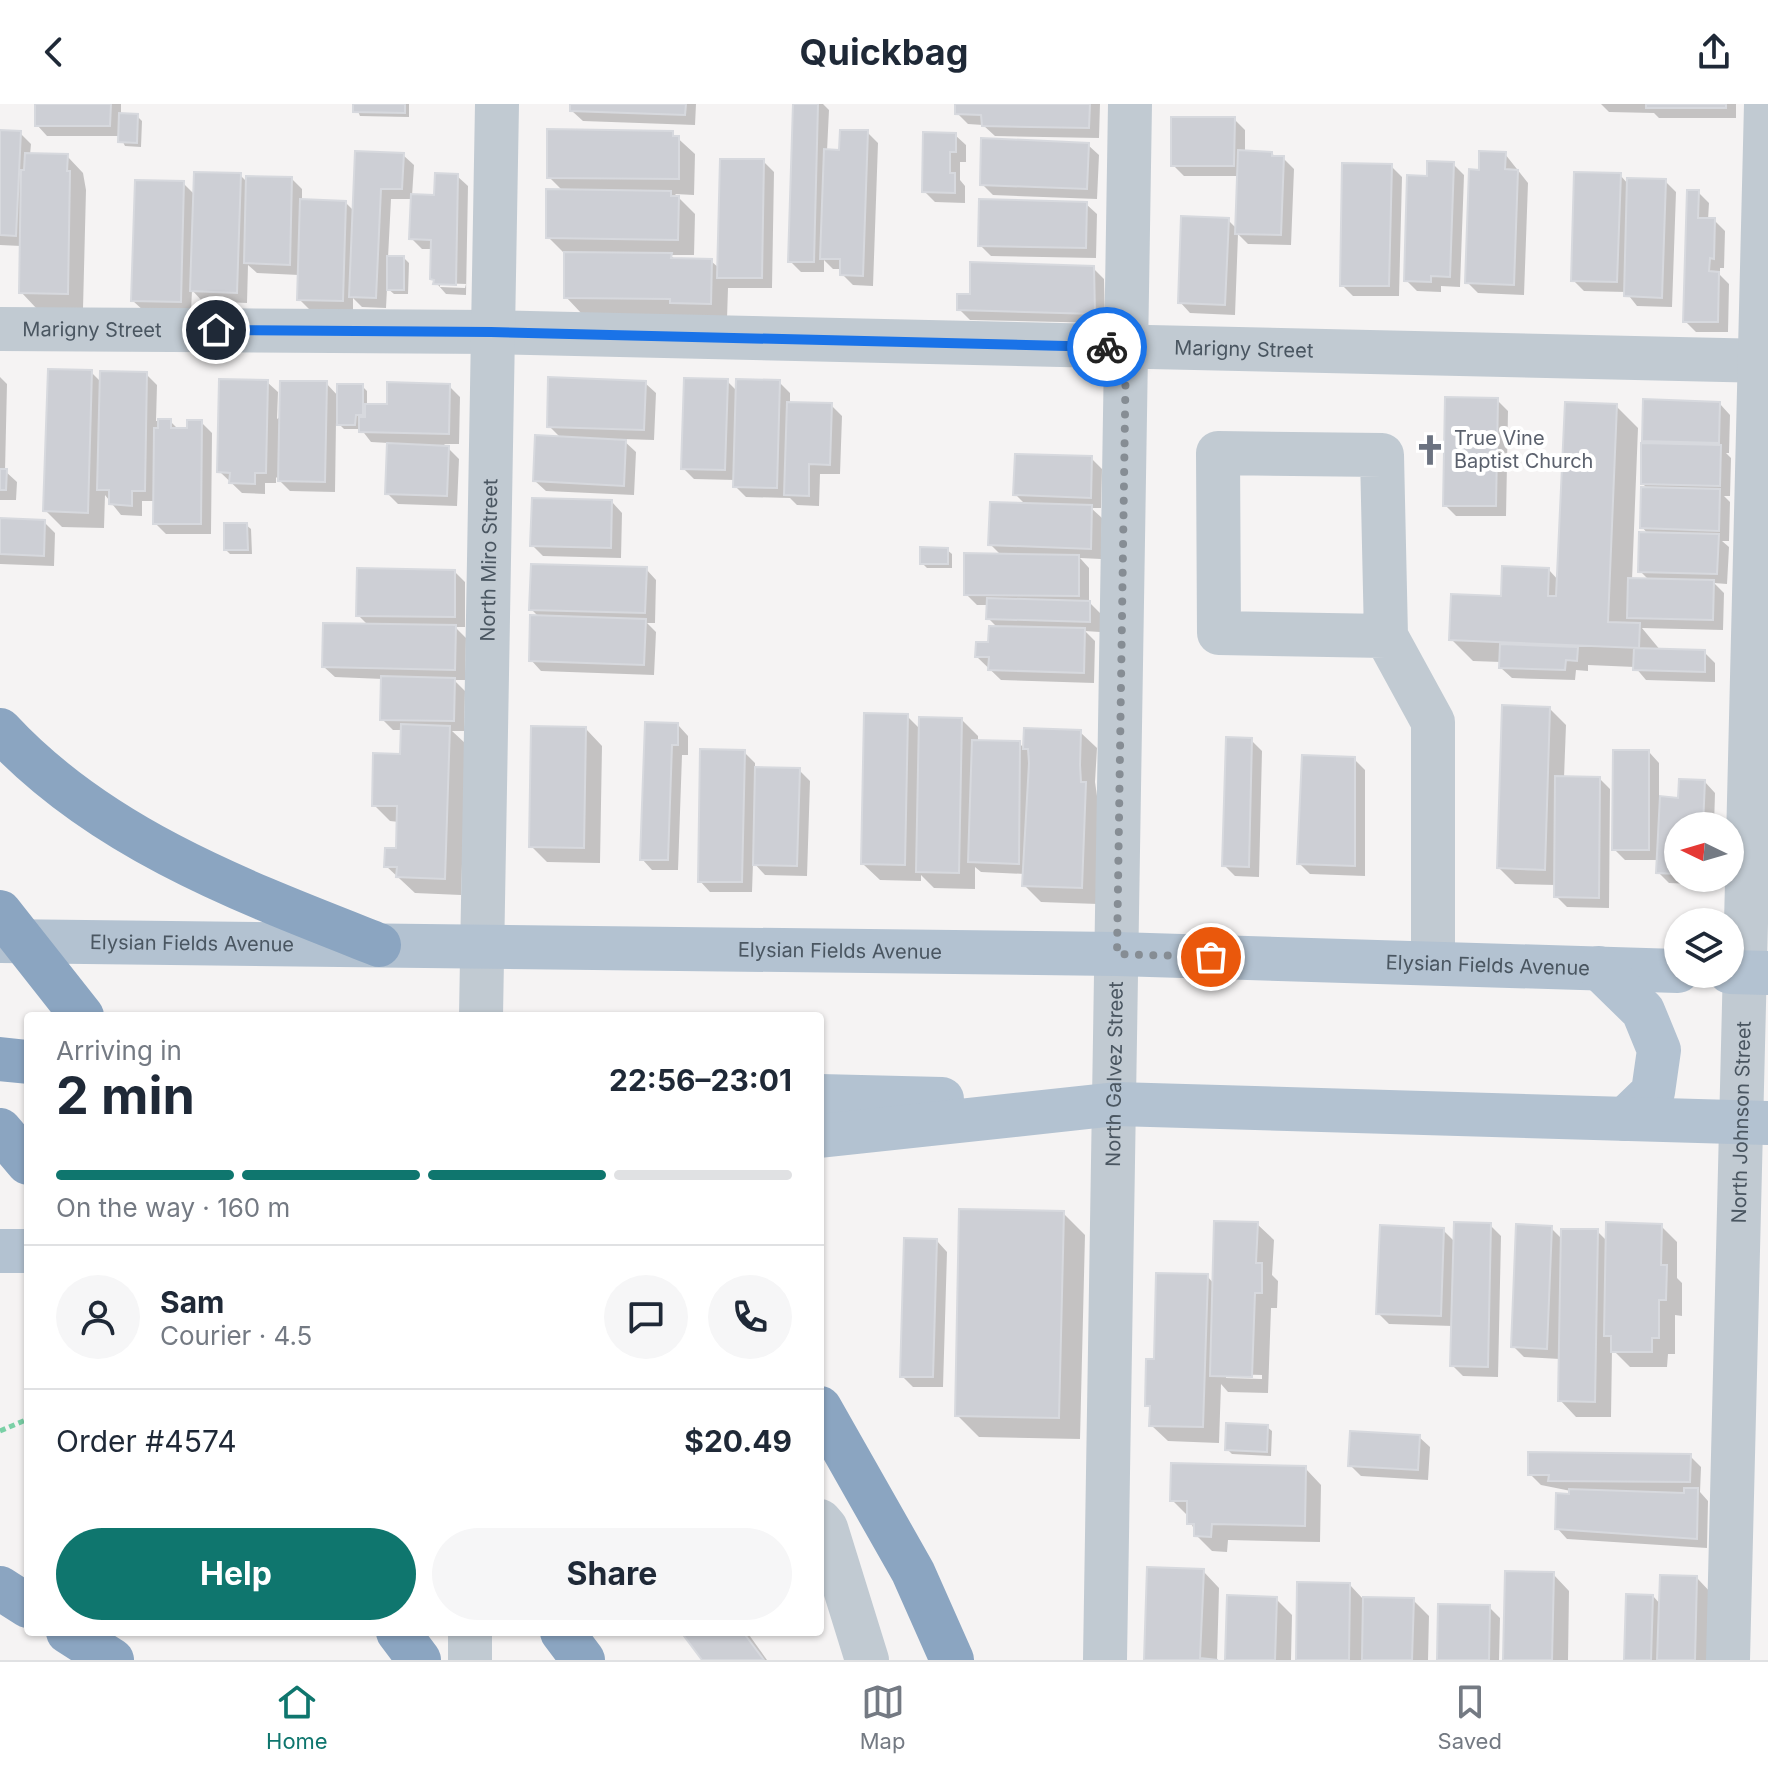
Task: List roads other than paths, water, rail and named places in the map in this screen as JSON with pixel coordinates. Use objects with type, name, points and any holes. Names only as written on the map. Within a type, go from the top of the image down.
[{"type":"highway","points":[[2,732],[66,788],[123,829],[224,884],[379,945]]},
{"type":"highway","points":[[0,912],[79,1012]]},
{"type":"highway","points":[[0,1059],[24,1062]]},
{"type":"highway","points":[[0,1116],[24,1119]]},
{"type":"highway","points":[[0,1130],[24,1158]]},
{"type":"highway","points":[[824,1415],[913,1572],[952,1660]]},
{"type":"highway","points":[[0,1588],[24,1603]]},
{"type":"highway","points":[[74,1636],[112,1660]]},
{"type":"highway","points":[[401,1636],[419,1660]]},
{"type":"highway","points":[[565,1636],[583,1660]]},
{"type":"main road","name":"Elysian Fields Avenue","points":[[0,941],[1117,954],[1664,970]]},
{"type":"main road","points":[[1599,968],[1643,1011],[1659,1050],[1653,1092],[1625,1119]]},
{"type":"main road","points":[[824,1096],[1756,1123]]},
{"type":"main road","points":[[824,1136],[1116,1104]]},
{"type":"main road","points":[[0,1251],[24,1251]]},
{"type":"street","name":"North Miro Street","points":[[481,1012],[497,104]]},
{"type":"street","name":"North Galvez Street","points":[[1105,1660],[1130,104]]},
{"type":"street","name":"North Johnson Street","points":[[1728,1660],[1756,1123],[1748,973],[1765,361],[1766,104]]},
{"type":"street","name":"Marigny Street","points":[[0,329],[491,332],[1765,361]]},
{"type":"street","points":[[1386,636],[1219,633],[1218,453],[1382,455],[1386,636],[1433,722],[1433,963]]},
{"type":"street","points":[[824,1526],[867,1660]]},
{"type":"street","points":[[470,1636],[470,1660]]},
{"type":"place","name":"True Vine Baptist Church","points":[[1430,450]]}]
